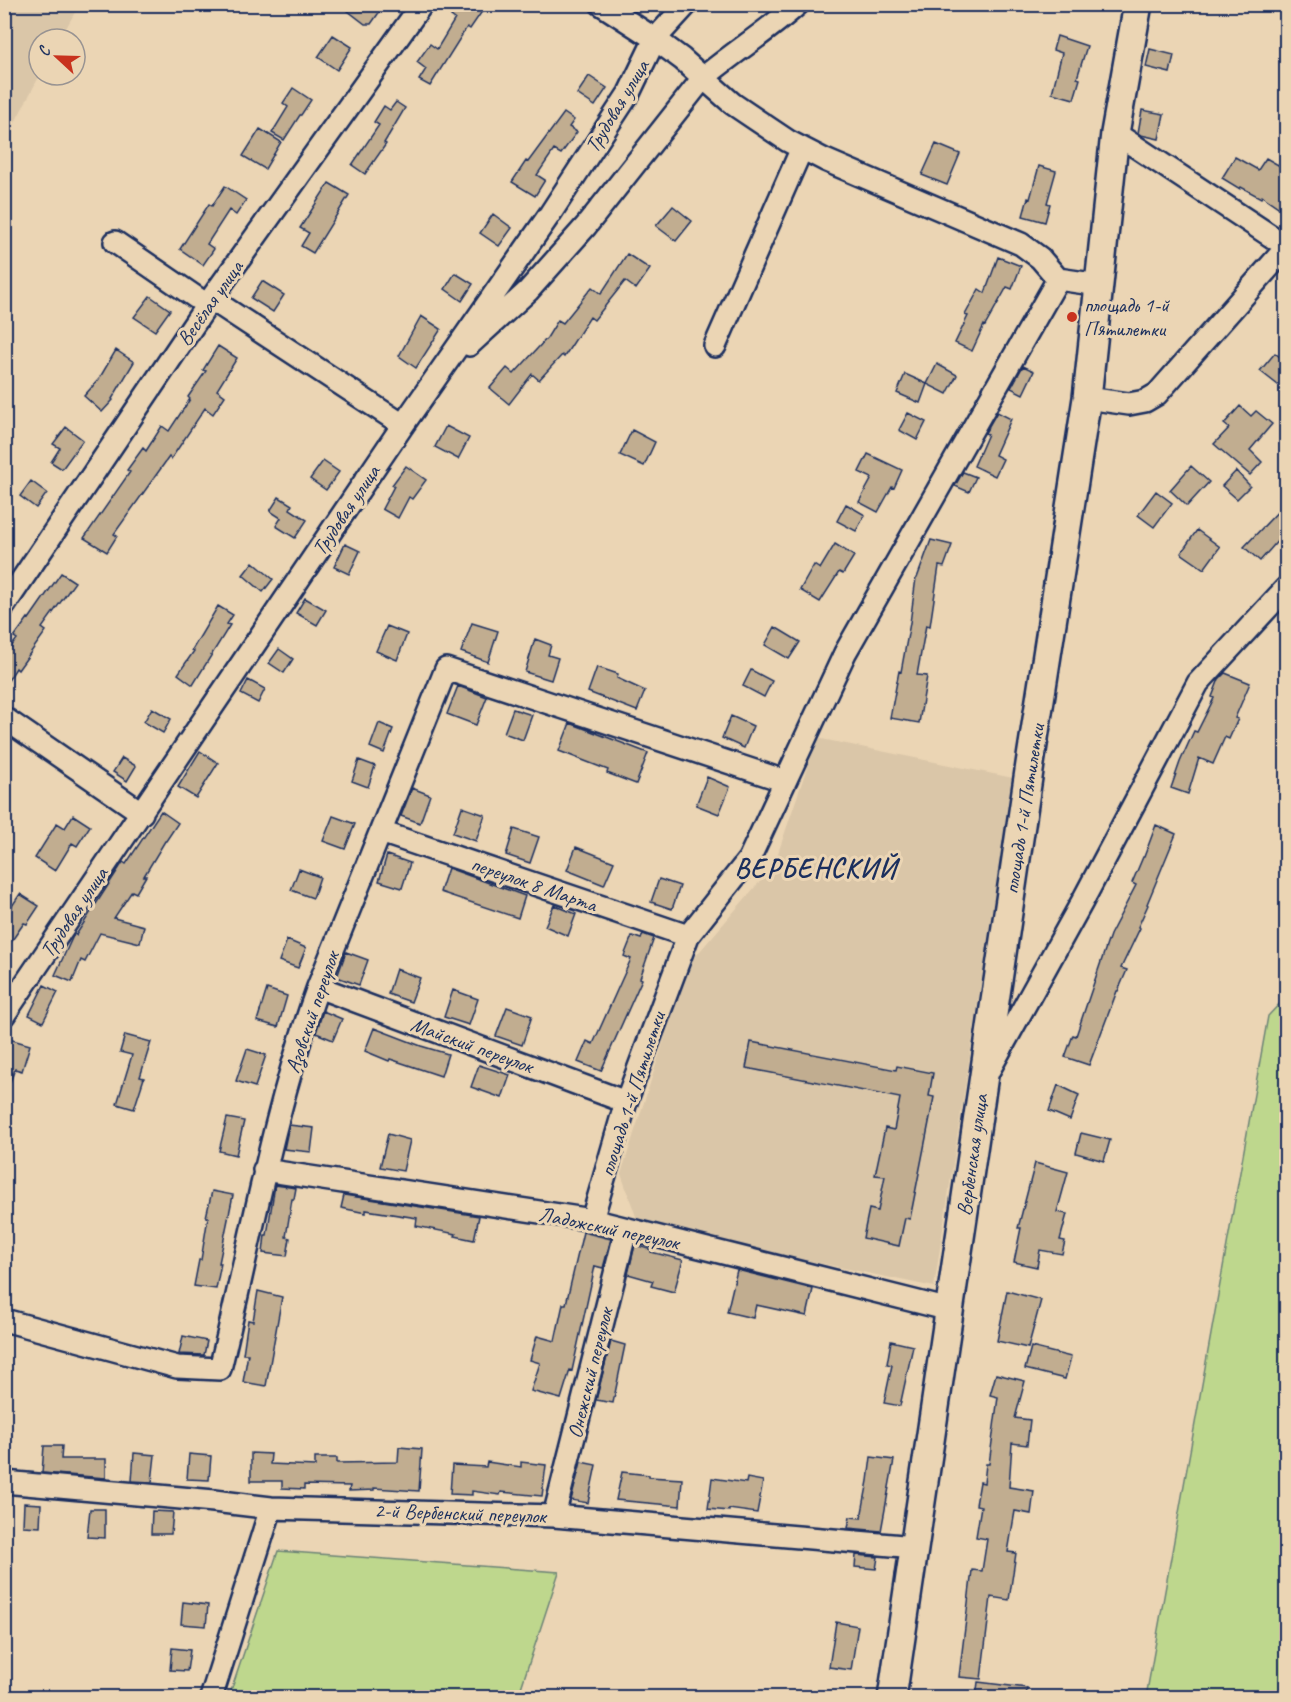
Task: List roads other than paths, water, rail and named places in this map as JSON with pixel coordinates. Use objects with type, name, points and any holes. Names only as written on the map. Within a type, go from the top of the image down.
[{"type":"main road","name":"площадь 1-й Пятилетки","points":[[983,1080],[1087,398],[1115,133],[1138,4]]},
{"type":"main road","name":"Вербенская улица","points":[[892,1698],[983,1080]]},
{"type":"street","name":"Весёлая улица","points":[[4,606],[209,302],[422,4]]},
{"type":"street","points":[[601,4],[682,58],[733,104],[762,125],[802,148],[1021,244],[1041,258],[1058,279],[1099,285]]},
{"type":"street","name":"Трудовая улица","points":[[4,1015],[403,425],[550,213],[629,93],[655,39],[687,4]]},
{"type":"street","points":[[440,372],[528,291],[586,225],[703,78],[773,26],[798,4]]},
{"type":"street","points":[[1087,398],[1129,404],[1144,401],[1157,394],[1287,247],[1115,133]]},
{"type":"street","points":[[715,346],[802,148]]},
{"type":"street","points":[[115,242],[403,425]]},
{"type":"street","name":"площадь 1-й Пятилетки","points":[[592,1220],[626,1102],[688,936],[749,859],[845,653],[1058,279]]},
{"type":"street","name":"Вербенская улица","points":[[983,1080],[1082,902],[1198,682],[1287,588]]},
{"type":"street","name":"Азовский переулок","points":[[4,1320],[177,1367],[220,1369],[238,1297],[264,1170],[301,1033],[446,669],[785,782]]},
{"type":"street","points":[[4,718],[142,813]]},
{"type":"street","name":"переулок 8 Марта","points":[[381,832],[688,936]]},
{"type":"street","name":"Майский переулок","points":[[318,987],[626,1102]]},
{"type":"street","name":"Ладожский переулок","points":[[264,1170],[592,1220],[950,1310]]},
{"type":"street","name":"Онежский переулок","points":[[554,1516],[626,1230]]},
{"type":"street","name":"2-й Вербенский переулок","points":[[4,1482],[271,1508],[554,1516],[915,1547]]},
{"type":"street","points":[[211,1698],[271,1508]]},
{"type":"place","name":"площадь 1-й Пятилетки","points":[[1072,317]]},
{"type":"district","name":"ВЕРБЕНСКИЙ","points":[[816,868]]}]
